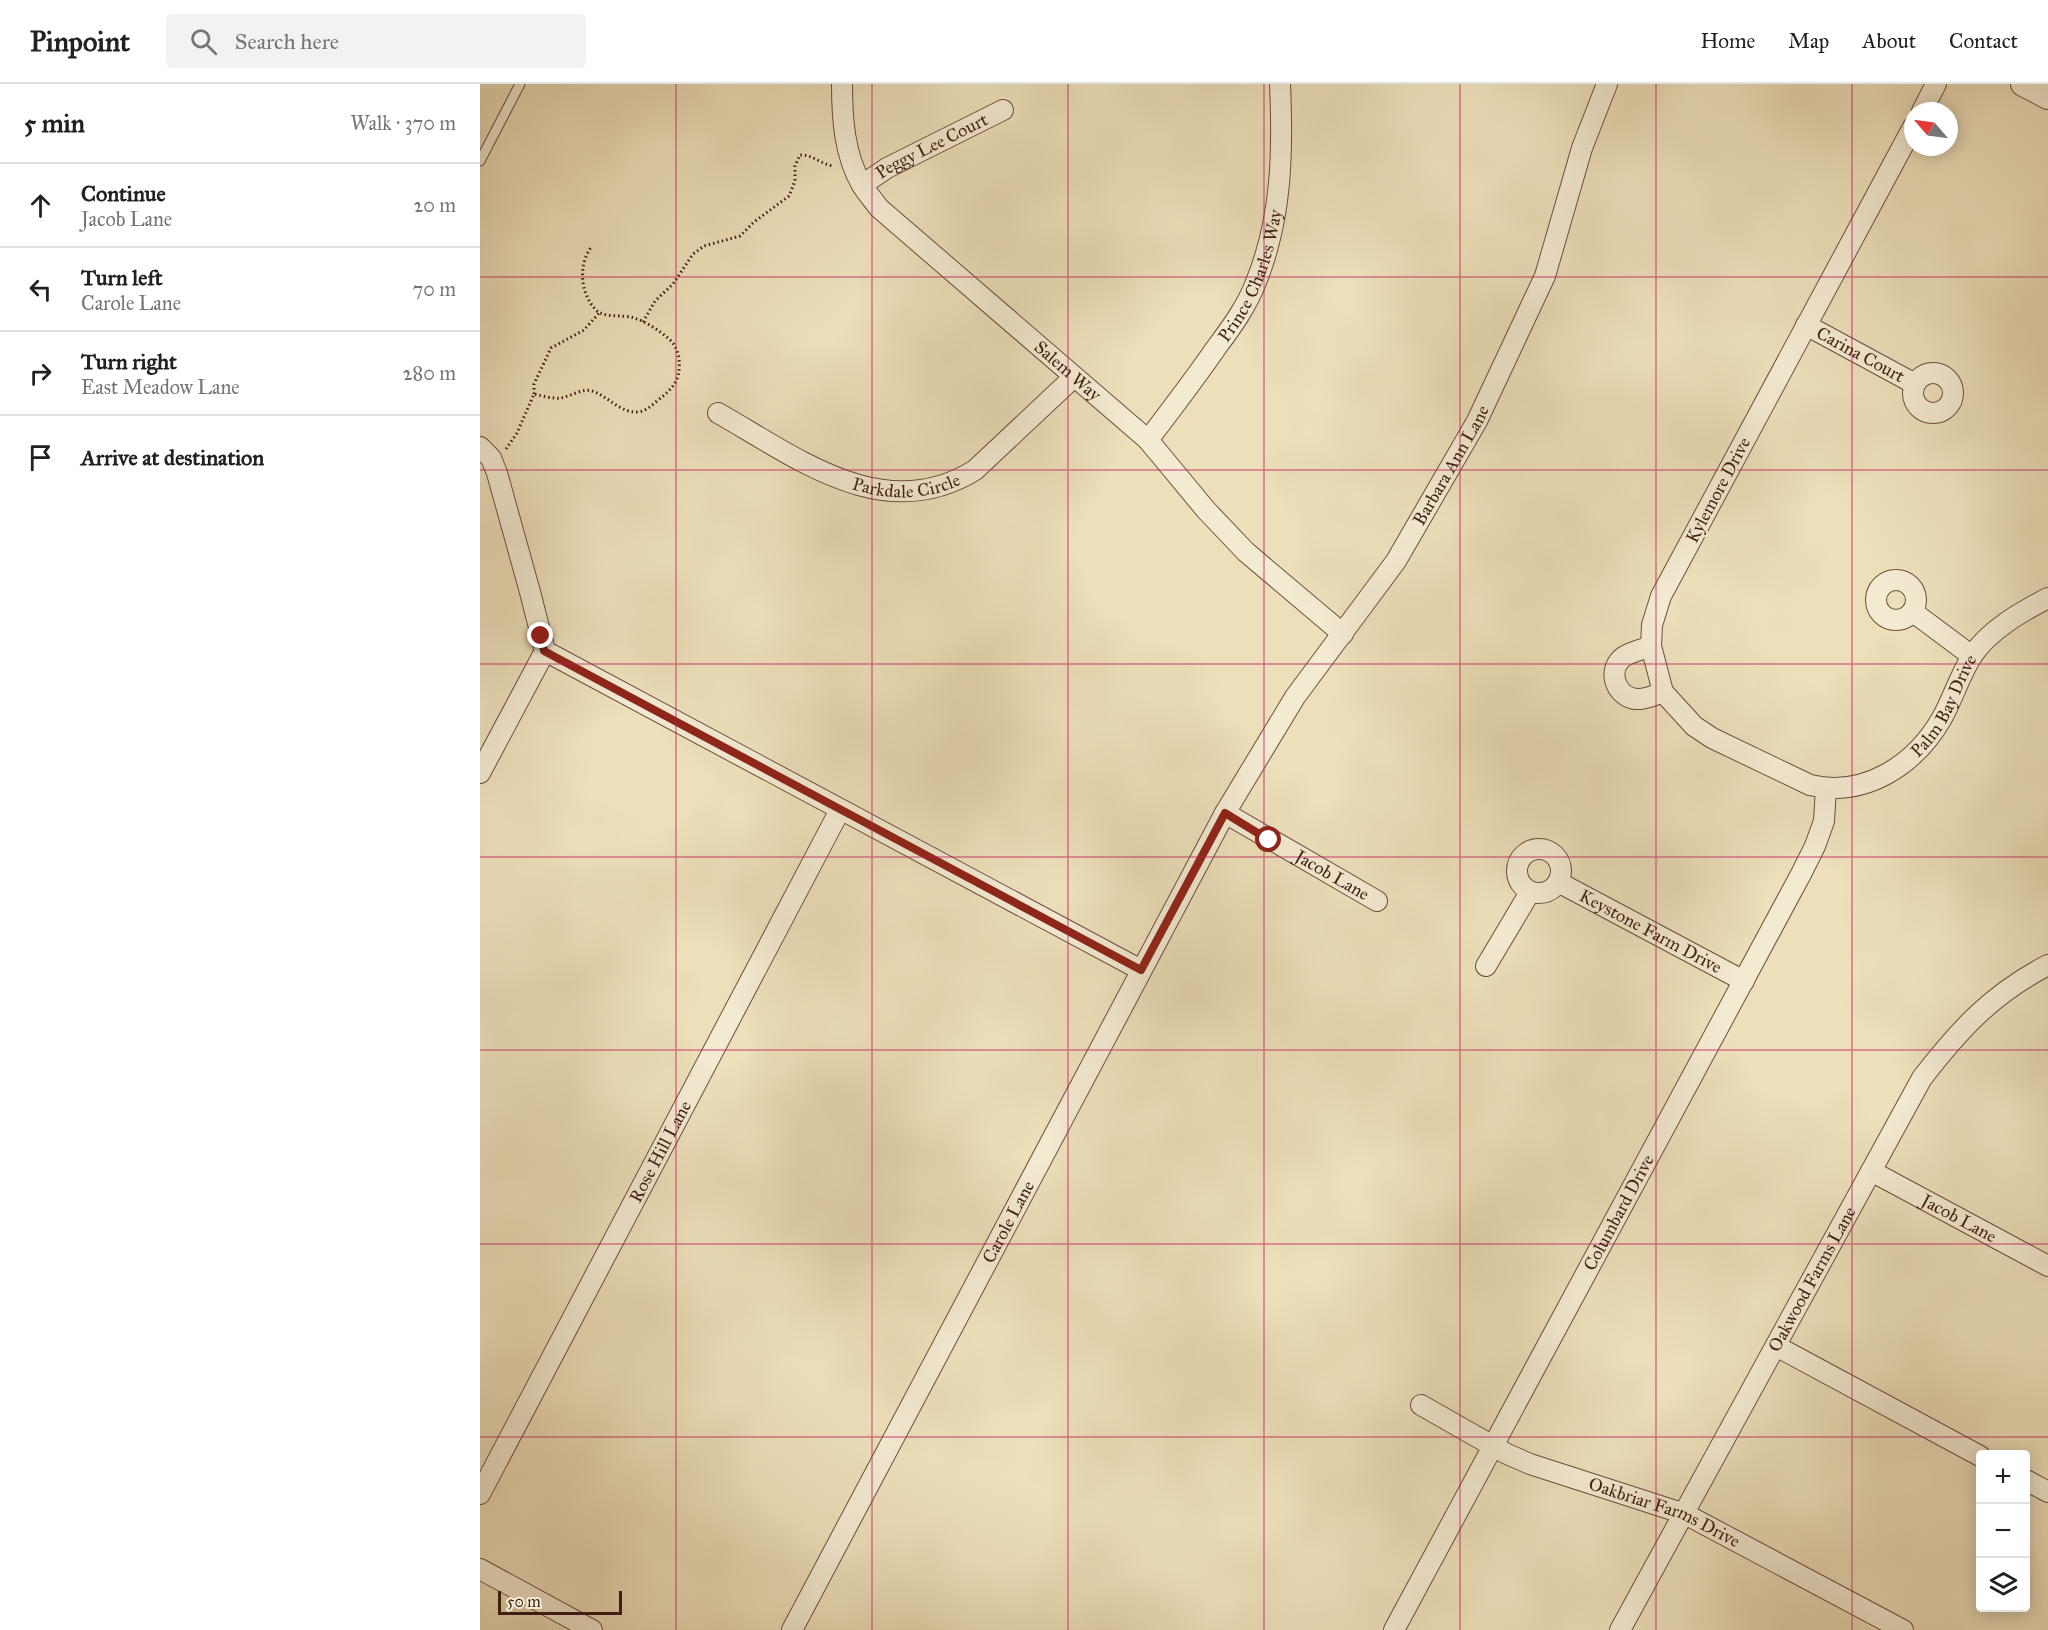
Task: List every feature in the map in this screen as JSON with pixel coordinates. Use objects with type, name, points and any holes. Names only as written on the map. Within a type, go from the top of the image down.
[{"type":"street","name":"Salem Way","points":[[842,84],[842,120],[853,164],[862,184],[879,208],[1148,440],[1206,510],[1246,552],[1343,634]]},
{"type":"street","name":"Prince Charles Way","points":[[1148,440],[1231,328],[1256,282],[1271,234],[1279,194],[1282,137],[1280,84]]},
{"type":"street","name":"Barbara Ann Lane","points":[[1225,813],[1295,697],[1396,561],[1477,422],[1545,276],[1582,148],[1607,84]]},
{"type":"street","points":[[1927,102],[1936,84]]},
{"type":"street","points":[[2023,84],[2048,97]]},
{"type":"street","name":"Peggy Lee Court","points":[[862,184],[887,168],[1003,110]]},
{"type":"street","name":"Kylemore Drive","points":[[1826,788],[1794,778],[1712,738],[1694,726],[1663,692],[1651,646],[1652,625],[1661,596],[1904,144]]},
{"type":"street","name":"Carina Court","points":[[1806,325],[1915,384]]},
{"type":"street","name":"Parkdale Circle","points":[[718,413],[819,470],[859,486],[890,491],[919,490],[938,487],[958,480],[975,470],[1074,377]]},
{"type":"street","points":[[480,773],[544,651],[497,473],[484,451]]},
{"type":"street","name":"Palm Bay Drive","points":[[1826,788],[1868,782],[1892,771],[1912,757],[1930,738],[1943,717],[1972,656],[1982,644],[2011,620],[2048,598]]},
{"type":"street","points":[[1913,612],[1972,656]]},
{"type":"street","points":[[1651,646],[1620,660],[1614,671],[1617,687],[1622,693],[1635,699],[1663,692]]},
{"type":"street","points":[[544,651],[1141,970]]},
{"type":"street","name":"Columbard Drive","points":[[1394,1630],[1815,846],[1824,821],[1826,788]]},
{"type":"street","name":"Rose Hill Lane","points":[[480,1494],[840,810]]},
{"type":"street","name":"Jacob Lane","points":[[1225,813],[1377,901]]},
{"type":"street","name":"Carole Lane","points":[[792,1630],[1225,813]]},
{"type":"street","name":"Keystone Farm Drive","points":[[1532,850],[1547,850],[1558,860],[1561,867],[1558,882],[1549,891],[1536,894],[1530,892],[1519,881],[1517,866],[1525,854],[1532,850]]},
{"type":"street","name":"Keystone Farm Drive","points":[[1558,882],[1744,981]]},
{"type":"street","points":[[1486,966],[1530,892]]},
{"type":"street","name":"Oakwood Farms Lane","points":[[1620,1630],[1922,1078],[1965,1024],[1991,1001],[2025,977],[2048,965]]},
{"type":"street","name":"Jacob Lane","points":[[1870,1171],[2048,1266]]},
{"type":"street","points":[[1776,1346],[1976,1454]]},
{"type":"street","name":"Oakbriar Farms Drive","points":[[1421,1405],[1507,1454],[1530,1464],[1684,1514],[1903,1630]]},
{"type":"street","points":[[2030,1483],[2048,1492]]},
{"type":"street","points":[[480,1569],[592,1630]]},
{"type":"lane","points":[[480,161],[520,84]]},
{"type":"path","points":[[643,322],[655,301],[673,284],[693,254],[704,246],[740,236],[754,222],[789,196],[795,181],[795,166],[800,154],[806,154],[828,166],[841,167],[853,164]]},
{"type":"path","points":[[534,394],[559,399],[586,391],[593,392],[620,407],[637,412],[648,409],[675,384],[680,372],[678,353],[672,342],[661,332],[633,317],[597,312],[584,292],[583,282],[585,259],[592,246]]},
{"type":"path","points":[[484,451],[506,450],[517,433],[534,394],[534,384],[551,348],[584,330],[600,312]]},
{"type":"route","points":[[541,636],[544,651],[1141,970],[1225,813],[1269,840]]}]
